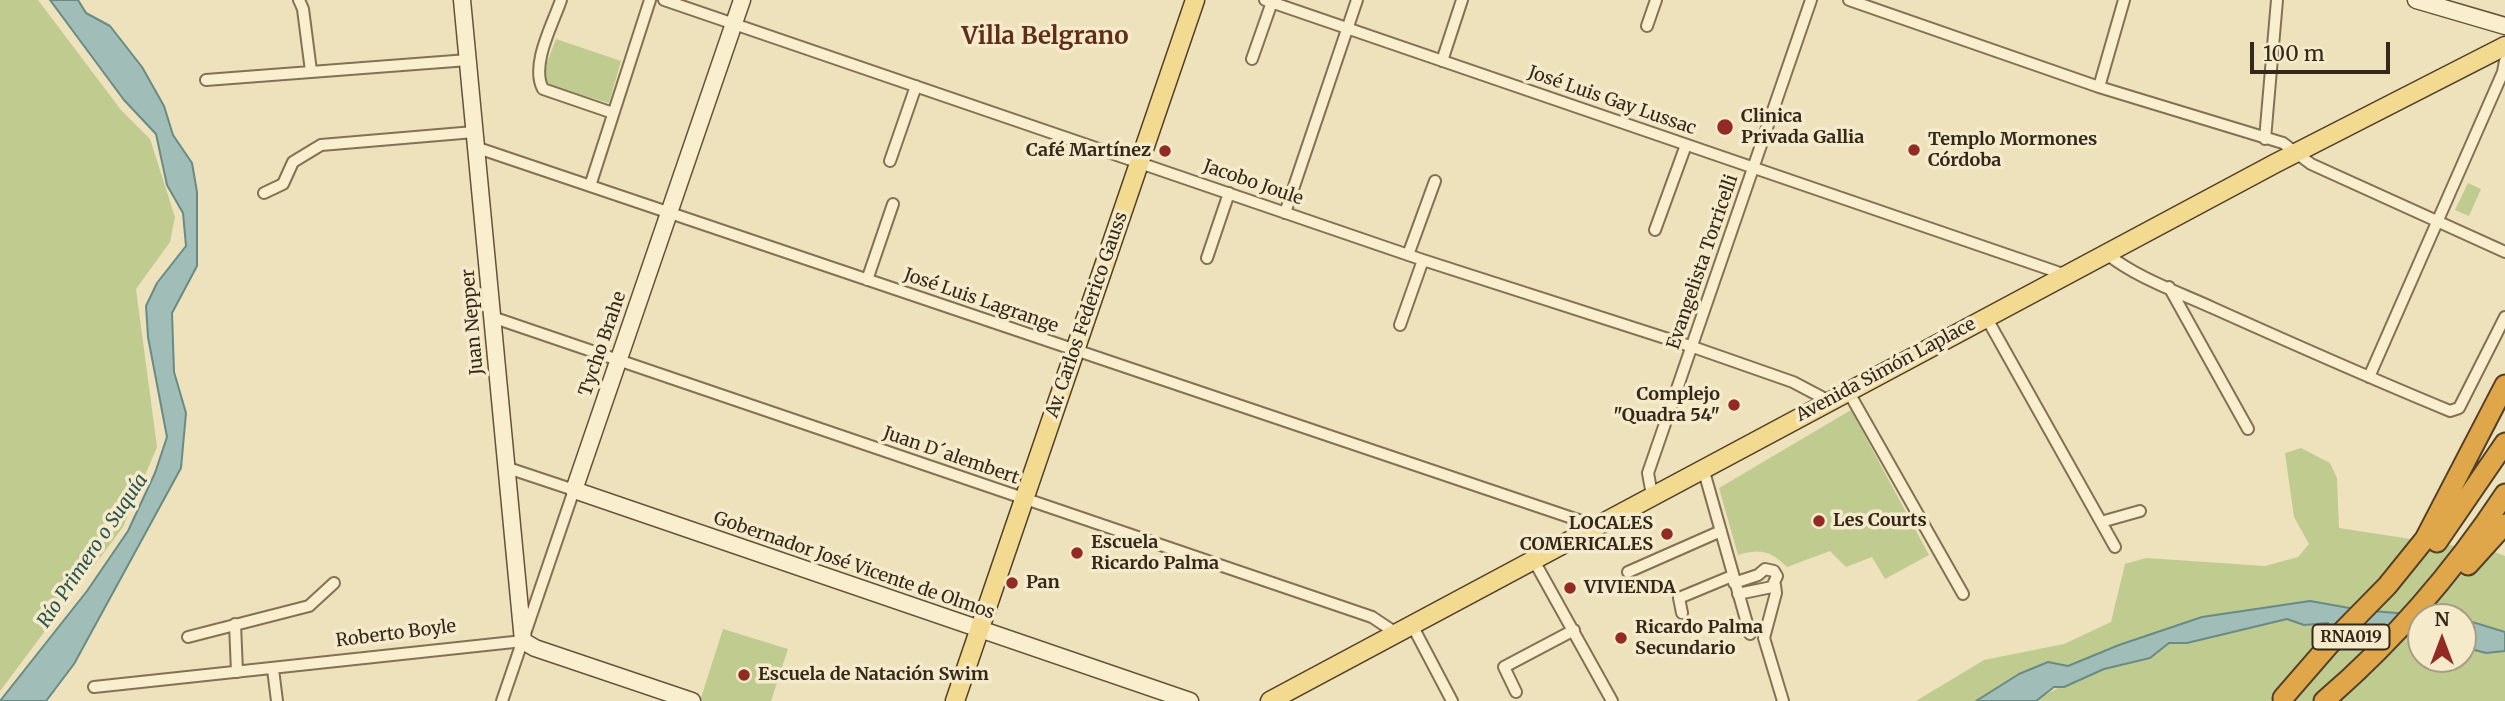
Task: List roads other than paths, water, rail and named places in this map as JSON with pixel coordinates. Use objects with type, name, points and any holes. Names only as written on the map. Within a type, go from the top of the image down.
[{"type":"highway","points":[[2413,564],[2505,385]]},
{"type":"highway","name":"RNA019","points":[[2281,699],[2342,647],[2465,504],[2505,443]]},
{"type":"highway","name":"RNA019","points":[[2324,701],[2466,560],[2505,494]]},
{"type":"highway","points":[[2435,603],[2466,560],[2505,524]]},
{"type":"highway","points":[[2330,701],[2369,674],[2407,635]]},
{"type":"main road","name":"Juan Nepper","points":[[462,0],[523,641]]},
{"type":"main road","name":"Tycho Brahe","points":[[574,490],[742,0]]},
{"type":"main road","name":"Av. Carlos Federico Gauss","points":[[955,701],[1195,0]]},
{"type":"main road","points":[[2416,0],[2505,26]]},
{"type":"main road","name":"Avenida Simón Laplace","points":[[1281,698],[1396,633],[1986,317],[2295,153],[2505,46]]},
{"type":"main road","name":"Gobernador José Vicente de Olmos","points":[[574,490],[1190,701]]},
{"type":"main road","name":"Roberto Boyle","points":[[523,641],[535,648],[692,701]]},
{"type":"street","points":[[299,0],[303,9],[311,71]]},
{"type":"street","points":[[561,0],[539,66],[538,80],[543,89],[613,113]]},
{"type":"street","points":[[590,186],[650,0]]},
{"type":"street","name":"Jacobo Joule","points":[[664,0],[1408,255],[1693,347],[1793,382],[1829,401]]},
{"type":"street","points":[[1285,213],[1357,0]]},
{"type":"street","points":[[1442,61],[1462,0]]},
{"type":"street","points":[[1647,26],[1656,0]]},
{"type":"street","name":"Evangelista Torricelli","points":[[1652,495],[1648,473],[1811,0]]},
{"type":"street","points":[[1849,0],[2099,86],[2283,143],[2311,164],[2505,251]]},
{"type":"street","points":[[2099,86],[2123,0]]},
{"type":"street","points":[[2269,167],[2274,157],[2264,139],[2277,0]]},
{"type":"street","points":[[1252,59],[1268,1]]},
{"type":"street","name":"José Luis Gay Lussac","points":[[1268,1],[2066,275]]},
{"type":"street","points":[[206,80],[468,60]]},
{"type":"street","points":[[2369,377],[2503,72],[2505,61]]},
{"type":"street","points":[[890,161],[916,86]]},
{"type":"street","points":[[264,193],[284,184],[293,162],[321,145],[475,139]]},
{"type":"street","name":"José Luis Lagrange","points":[[475,139],[590,186],[1596,526]]},
{"type":"street","points":[[1655,230],[1686,145]]},
{"type":"street","points":[[1408,255],[1435,181]]},
{"type":"street","points":[[1207,258],[1228,194]]},
{"type":"street","points":[[867,280],[893,204]]},
{"type":"street","points":[[2107,254],[2120,265],[2169,288],[2450,411],[2459,408],[2505,317]]},
{"type":"street","points":[[1400,325],[1423,260]]},
{"type":"street","points":[[2169,288],[2248,429]]},
{"type":"street","name":"Juan D´alembert","points":[[492,317],[1373,617],[1396,633]]},
{"type":"street","points":[[1986,317],[2115,547]]},
{"type":"street","points":[[1848,391],[1963,594]]},
{"type":"street","name":"Gobernador José Vicente de Olmos","points":[[505,467],[574,490]]},
{"type":"street","points":[[1703,468],[1750,634]]},
{"type":"street","name":"Tycho Brahe","points":[[502,701],[574,490]]},
{"type":"street","points":[[2101,522],[2140,512]]},
{"type":"street","points":[[1628,572],[1721,531]]},
{"type":"street","points":[[1534,559],[1612,701]]},
{"type":"street","points":[[1682,613],[1679,598],[1735,584],[1769,568],[1777,576],[1776,593],[1764,638],[1783,701]]},
{"type":"street","points":[[188,637],[309,606],[334,583]]},
{"type":"street","points":[[1735,584],[1775,585]]},
{"type":"street","points":[[235,624],[237,673]]},
{"type":"street","points":[[1412,625],[1452,701]]},
{"type":"street","points":[[1516,692],[1504,667],[1574,630]]},
{"type":"street","name":"Roberto Boyle","points":[[94,687],[523,641]]},
{"type":"street","points":[[273,669],[277,701]]},
{"type":"water","points":[[50,0],[78,0],[86,13],[110,26],[142,67],[164,106],[173,135],[192,163],[197,192],[197,266],[172,313],[174,372],[186,413],[181,468],[74,664],[46,701],[0,701],[87,591],[128,531],[155,473],[167,437],[148,337],[146,306],[157,283],[186,246],[183,213],[167,185],[156,134],[124,100]]},
{"type":"water","points":[[2310,601],[2361,610],[2407,614],[2407,636],[2333,633],[2328,623],[2304,625],[2287,619],[2187,643],[2169,643],[2150,658],[2104,669],[2064,687],[2054,687],[2036,701],[1976,701],[2019,674],[2048,662],[2068,666],[2119,645],[2202,617]]},
{"type":"water","points":[[2477,623],[2505,632],[2505,651],[2486,653],[2477,651]]},
{"type":"place","name":"Clinica Privada Gallia","points":[[1725,127]]},
{"type":"place","name":"Templo Mormones Córdoba","points":[[1914,150]]},
{"type":"place","name":"Café Martínez","points":[[1165,151]]},
{"type":"place","name":"Complejo \"Quadra 54\"","points":[[1734,405]]},
{"type":"place","name":"Les Courts","points":[[1819,521]]},
{"type":"place","name":"LOCALES COMERICALES","points":[[1667,534]]},
{"type":"place","name":"Escuela Ricardo Palma","points":[[1077,553]]},
{"type":"place","name":"Pan","points":[[1012,583]]},
{"type":"place","name":"VIVIENDA","points":[[1570,588]]},
{"type":"place","name":"Ricardo Palma Secundario","points":[[1621,638]]},
{"type":"place","name":"Escuela de Natación Swim","points":[[744,675]]},
{"type":"district","name":"Villa Belgrano","points":[[1045,37]]},
{"type":"water label","name":"Río Primero o Suquía","points":[[93,551]]}]
